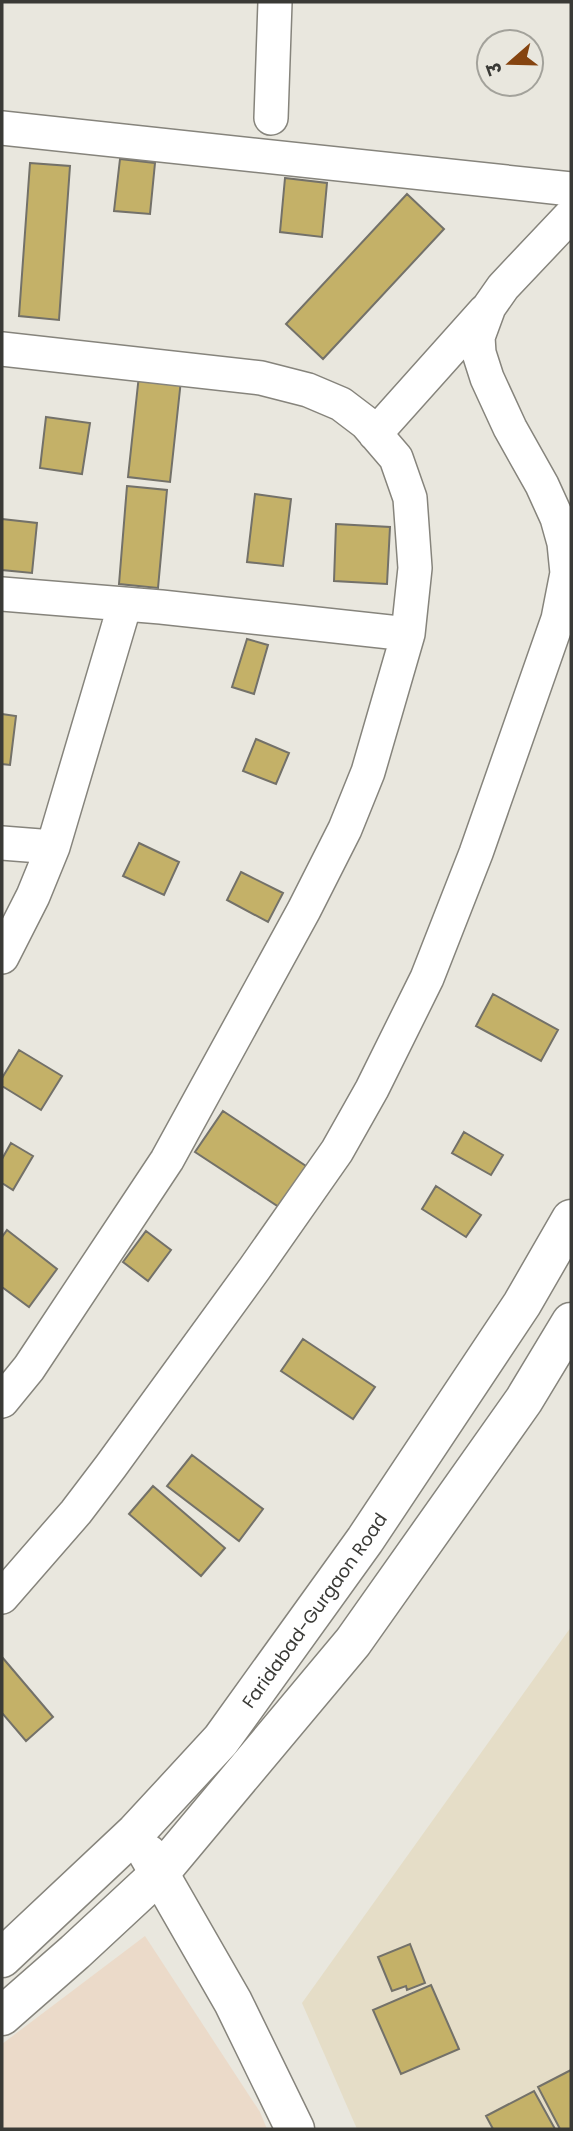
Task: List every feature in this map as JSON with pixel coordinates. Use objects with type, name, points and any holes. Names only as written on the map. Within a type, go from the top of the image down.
[{"type":"main road","name":"Faridabad-Gurgaon Road","points":[[2,1958],[136,1832],[221,1740],[358,1551],[522,1304],[571,1219]]},
{"type":"main road","points":[[2,2016],[159,1874],[353,1642],[524,1400],[571,1322]]},
{"type":"main road","points":[[136,1832],[233,2002],[295,2129]]},
{"type":"street","points":[[271,118],[275,2]]},
{"type":"street","points":[[2,128],[571,189]]},
{"type":"street","points":[[375,434],[489,307],[503,287],[571,215]]},
{"type":"street","points":[[2,1597],[76,1512],[111,1466],[337,1151],[372,1089],[426,978],[476,853],[558,619],[567,573],[564,543],[557,518],[510,428],[478,353],[478,337],[489,307]]},
{"type":"street","points":[[2,349],[261,378],[308,390],[341,404],[366,423],[396,458],[410,498],[415,568],[408,634],[368,772],[345,829],[304,910],[167,1160],[29,1368],[2,1401]]},
{"type":"street","points":[[2,594],[125,604],[408,634]]},
{"type":"street","points":[[2,957],[33,896],[53,846],[125,604]]},
{"type":"street","points":[[2,843],[53,846]]},
{"type":"shaded area","points":[[571,1627],[571,2129],[357,2129],[302,2003]]},
{"type":"shaded area","points":[[145,1936],[260,2112],[267,2129],[2,2129],[2,2044]]},
{"type":"building","points":[[120,159],[155,163],[150,214],[114,211]]},
{"type":"building","points":[[30,163],[70,166],[59,320],[19,316]]},
{"type":"building","points":[[285,178],[327,183],[322,237],[280,232]]},
{"type":"building","points":[[407,194],[444,229],[323,359],[286,324]]},
{"type":"building","points":[[139,375],[181,380],[170,482],[128,477]]},
{"type":"building","points":[[46,417],[90,423],[82,474],[40,468]]},
{"type":"building","points":[[127,486],[167,490],[158,588],[119,584]]},
{"type":"building","points":[[255,494],[291,499],[283,566],[247,562]]},
{"type":"building","points":[[2,519],[37,523],[32,573],[2,570]]},
{"type":"building","points":[[336,524],[390,527],[387,584],[334,581]]},
{"type":"building","points":[[247,639],[268,645],[254,694],[232,687]]},
{"type":"building","points":[[2,714],[16,716],[10,765],[2,764]]},
{"type":"building","points":[[256,739],[289,753],[276,784],[243,771]]},
{"type":"building","points":[[139,843],[179,862],[164,895],[123,876]]},
{"type":"building","points":[[241,872],[283,893],[268,922],[227,900]]},
{"type":"building","points":[[493,994],[558,1030],[541,1061],[476,1026]]},
{"type":"building","points":[[19,1050],[62,1076],[41,1110],[2,1086],[2,1078]]},
{"type":"building","points":[[223,1111],[309,1168],[282,1209],[195,1152]]},
{"type":"building","points":[[464,1132],[503,1155],[491,1175],[452,1153]]},
{"type":"building","points":[[11,1143],[33,1156],[13,1190],[2,1183],[2,1159]]},
{"type":"building","points":[[436,1186],[481,1215],[466,1237],[422,1209]]},
{"type":"building","points":[[7,1230],[57,1269],[29,1307],[2,1287],[2,1237]]},
{"type":"building","points":[[146,1231],[171,1250],[148,1281],[123,1262]]},
{"type":"building","points":[[303,1339],[375,1387],[353,1419],[281,1371]]},
{"type":"building","points":[[192,1455],[263,1509],[239,1541],[167,1486]]},
{"type":"building","points":[[153,1486],[225,1548],[201,1576],[129,1514]]},
{"type":"building","points":[[2,1657],[53,1717],[26,1741],[2,1713]]},
{"type":"building","points":[[410,1944],[425,1983],[407,1990],[406,1986],[392,1991],[378,1957]]},
{"type":"building","points":[[431,1985],[459,2049],[401,2074],[373,2010]]},
{"type":"building","points":[[571,2070],[571,2129],[560,2129],[538,2087]]},
{"type":"building","points":[[534,2091],[555,2129],[493,2129],[486,2116]]}]
